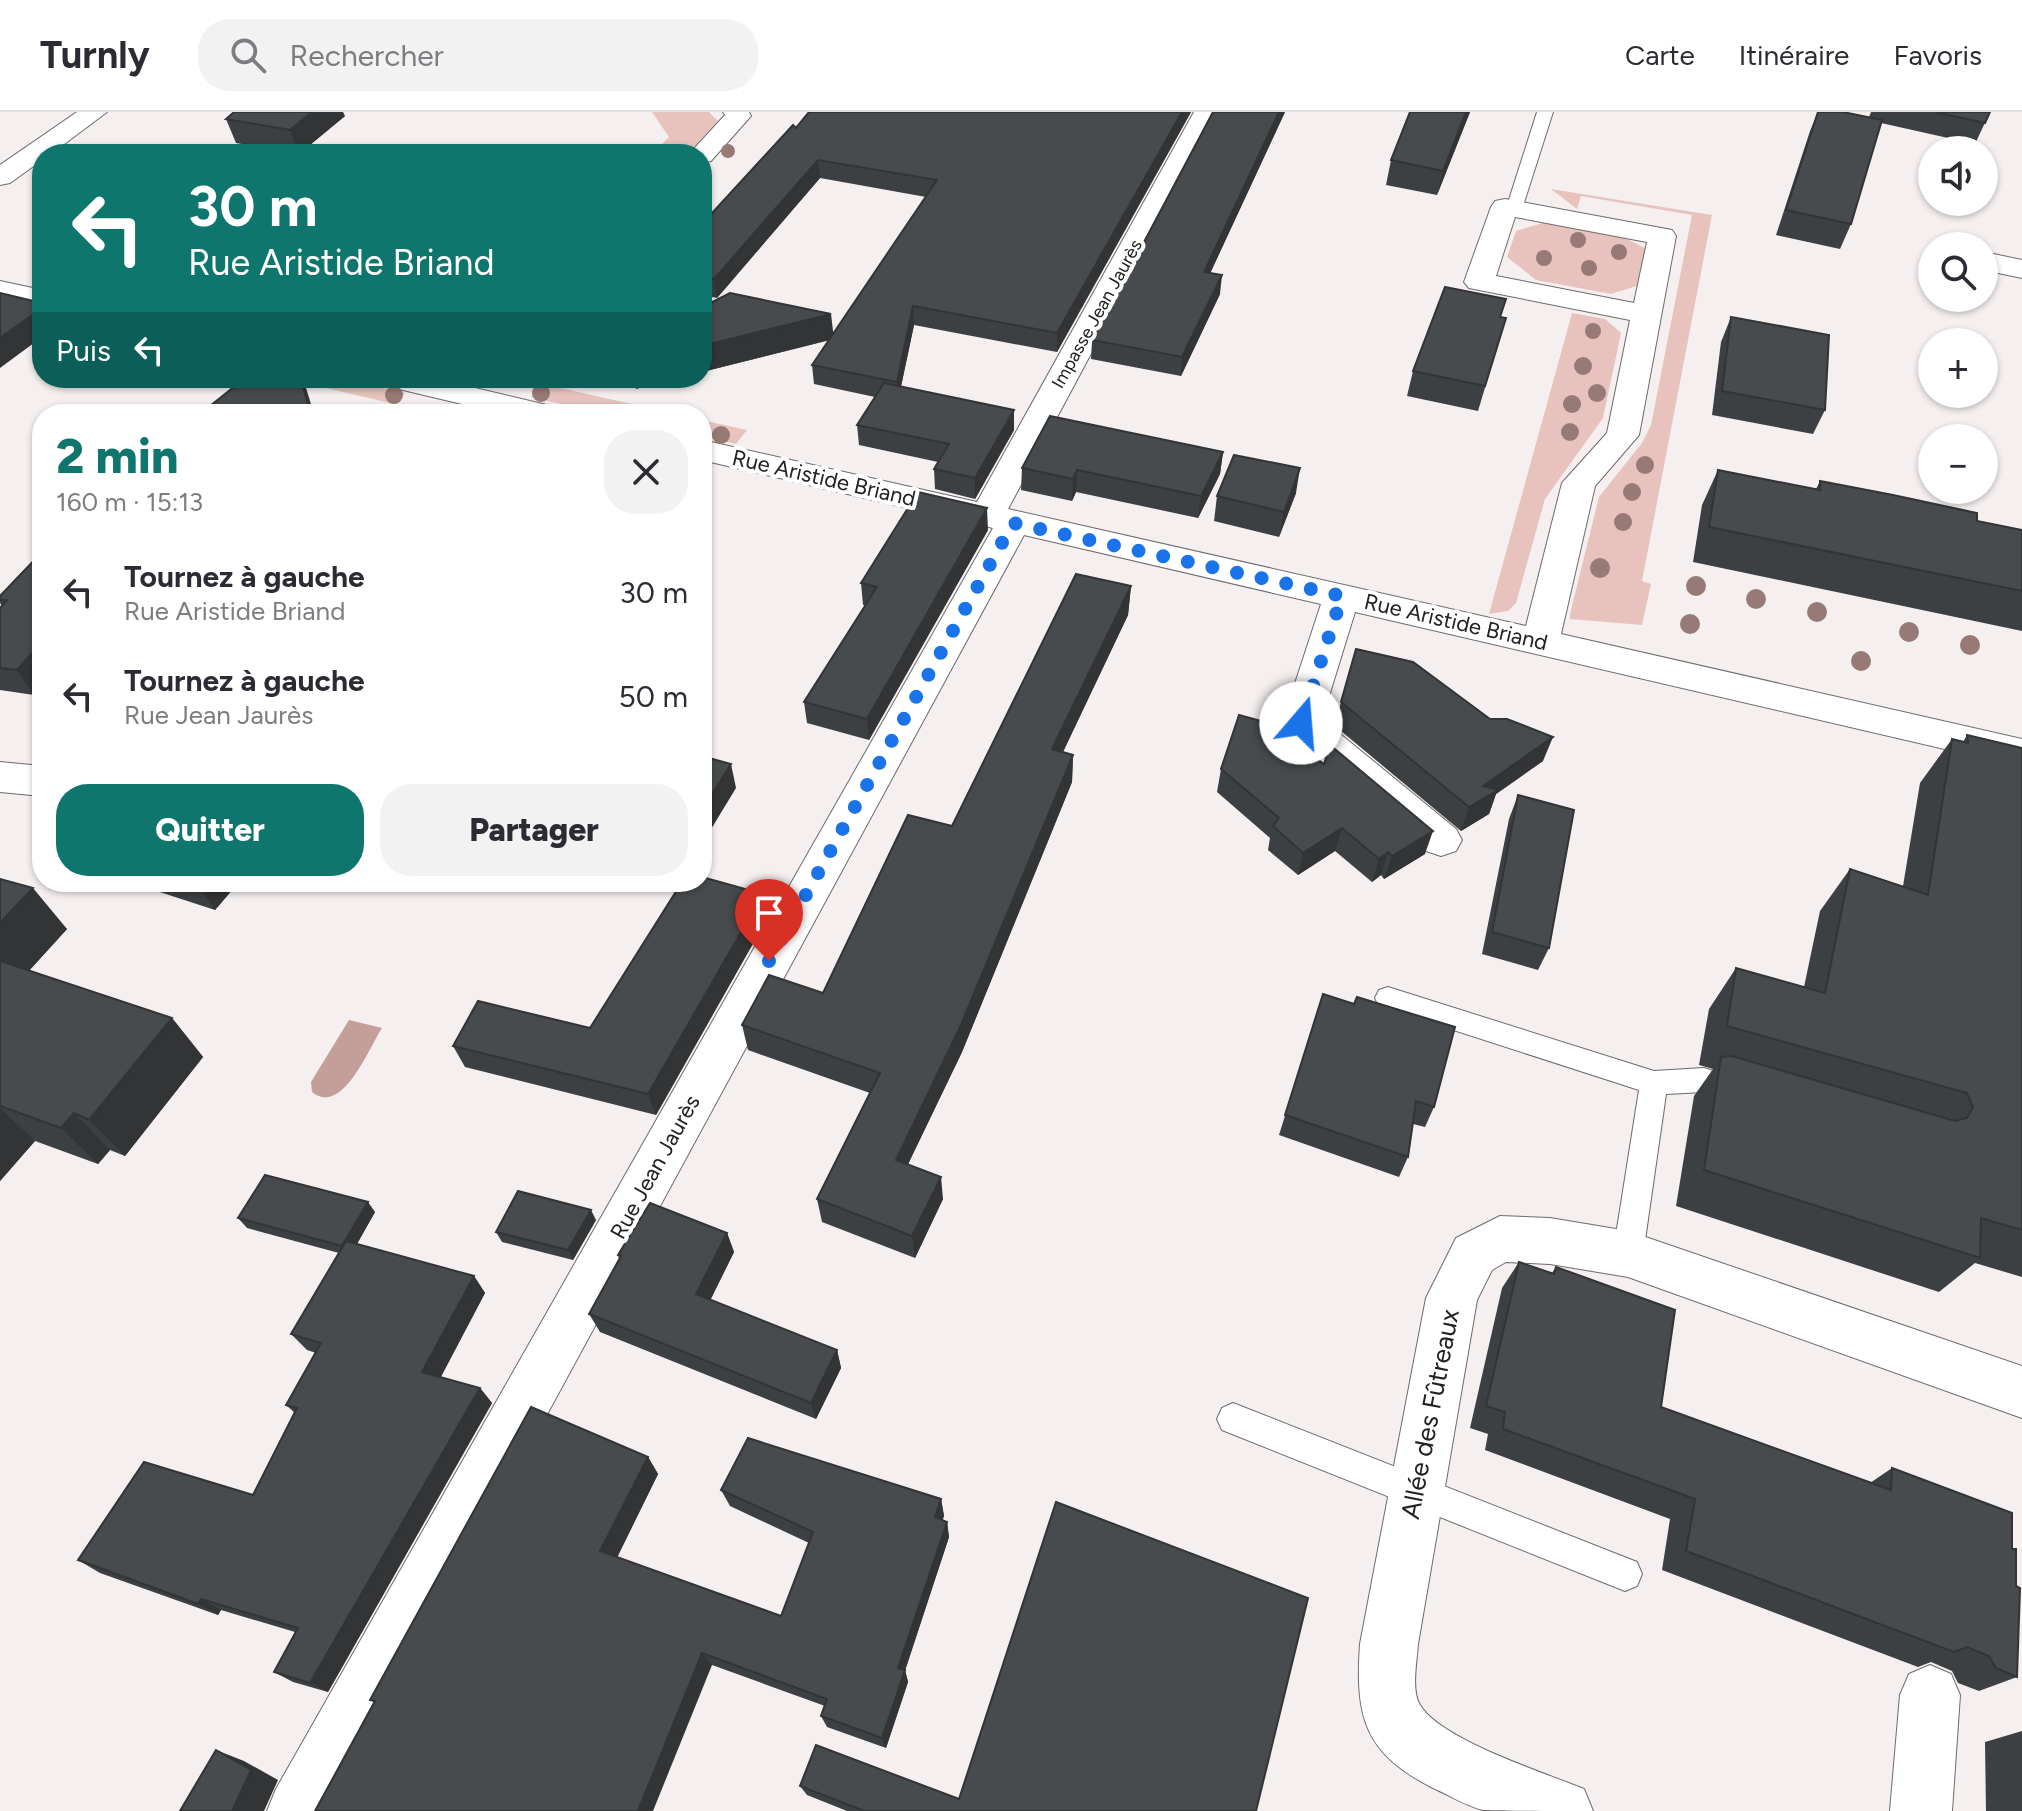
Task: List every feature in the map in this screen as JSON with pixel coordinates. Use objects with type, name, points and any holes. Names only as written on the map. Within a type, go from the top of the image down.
[{"type":"street","points":[[48,144],[94,112]]},
{"type":"street","points":[[712,145],[738,116],[736,112]]},
{"type":"street","name":"Impasse Jean Jaurès","points":[[1000,519],[1207,112]]},
{"type":"street","points":[[0,177],[32,155]]},
{"type":"street","points":[[1541,641],[1579,483],[1623,435],[1662,236],[1505,207],[1479,282],[1645,314]]},
{"type":"street","points":[[1998,264],[2022,269]]},
{"type":"street","points":[[0,290],[32,297]]},
{"type":"street","points":[[436,388],[503,404]]},
{"type":"street","name":"Rue Aristide Briand","points":[[712,452],[2022,753]]},
{"type":"street","name":"Rue Jean Jaurès","points":[[298,1811],[1000,519]]},
{"type":"street","points":[[1342,596],[1301,723],[1441,840]]},
{"type":"street","points":[[0,777],[32,780]]},
{"type":"street","name":"Allée des Fûtreaux","points":[[1562,1811],[1448,1764],[1394,1722],[1387,1698],[1389,1644],[1414,1490],[1452,1298],[1474,1254],[1500,1239],[1550,1241],[1628,1254],[2022,1392]]},
{"type":"street","points":[[1921,1811],[1930,1695]]},
{"type":"lane","points":[[1514,209],[1545,112]]},
{"type":"lane","points":[[1388,998],[1654,1083],[1704,1080],[1765,1098]]},
{"type":"lane","points":[[1628,1254],[1654,1083]]},
{"type":"lane","points":[[1233,1419],[1625,1574]]},
{"type":"shaded area","points":[[652,112],[709,112],[718,121],[696,144],[662,144],[669,137]]},
{"type":"shaded area","points":[[1551,189],[1712,215],[1642,581],[1651,584],[1642,625],[1570,619],[1570,614],[1599,497],[1642,443],[1651,425],[1692,215],[1581,196],[1577,209]]},
{"type":"shaded area","points":[[1556,219],[1609,230],[1651,251],[1643,284],[1611,294],[1536,280],[1507,257],[1516,231]]},
{"type":"shaded area","points":[[1572,313],[1605,319],[1621,333],[1603,418],[1545,499],[1516,603],[1508,611],[1489,614]]},
{"type":"shaded area","points":[[326,388],[383,388],[405,393],[394,404]]},
{"type":"shaded area","points":[[539,388],[561,388],[632,404],[561,404],[531,397]]},
{"type":"shaded area","points":[[712,422],[747,430],[736,444],[712,438]]},
{"type":"shaded area","points":[[349,1020],[382,1028],[344,1088],[334,1095],[323,1097],[312,1092],[311,1082]]},
{"type":"building","points":[[234,112],[312,112],[290,130],[226,119]]},
{"type":"building","points":[[809,112],[1182,112],[1057,333],[913,306],[897,382],[812,365],[937,180],[818,160],[712,278],[712,213],[793,125],[796,128]]},
{"type":"building","points":[[1213,112],[1279,112],[1204,272],[1222,275],[1182,357],[1092,340]]},
{"type":"building","points":[[1410,112],[1466,112],[1443,171],[1391,160]]},
{"type":"building","points":[[1818,112],[1843,112],[1882,120],[1851,224],[1786,210]]},
{"type":"building","points":[[1935,112],[1990,112],[1985,123]]},
{"type":"building","points":[[1445,287],[1506,299],[1500,317],[1506,318],[1485,386],[1413,371]]},
{"type":"building","points":[[0,293],[32,301],[32,315],[0,338]]},
{"type":"building","points":[[730,293],[831,314],[712,344],[712,302]]},
{"type":"building","points":[[1731,317],[1829,335],[1825,410],[1722,391]]},
{"type":"building","points":[[884,383],[1014,410],[975,478],[934,469],[949,444],[857,425]]},
{"type":"building","points":[[232,388],[303,388],[308,404],[212,404]]},
{"type":"building","points":[[1050,416],[1223,452],[1201,496],[1077,470],[1073,479],[1022,468]]},
{"type":"building","points":[[1234,455],[1300,468],[1284,512],[1217,496]]},
{"type":"building","points":[[1718,470],[1820,490],[1820,481],[1893,495],[1918,500],[1918,504],[1935,504],[1977,513],[1977,521],[2022,530],[2022,591],[1709,527]]},
{"type":"building","points":[[918,492],[987,508],[867,719],[804,702],[877,587],[861,583]]},
{"type":"building","points":[[32,562],[32,653],[17,670],[0,668],[0,608],[7,600],[0,600],[0,596]]},
{"type":"building","points":[[1076,574],[1131,586],[1052,749],[1073,755],[960,1027],[896,1160],[941,1177],[912,1236],[817,1199],[880,1073],[742,1025],[769,975],[823,993],[908,815],[952,826]]},
{"type":"building","points":[[1356,649],[1413,662],[1490,719],[1507,719],[1553,737],[1483,786],[1498,790],[1469,807],[1341,702]]},
{"type":"building","points":[[1239,715],[1268,723],[1324,764],[1330,745],[1433,831],[1392,856],[1388,852],[1379,859],[1342,828],[1303,853],[1273,826],[1279,818],[1221,769]]},
{"type":"building","points":[[1967,735],[2022,748],[2022,1230],[1981,1218],[1980,1258],[1704,1170],[1721,1057],[1732,1056],[1955,1121],[1967,1118],[1973,1107],[1967,1093],[1727,1026],[1736,968],[1825,993],[1850,869],[1928,895],[1952,739],[1968,743]]},
{"type":"building","points":[[712,759],[731,764],[712,794]]},
{"type":"building","points":[[1518,795],[1574,810],[1549,948],[1492,932]]},
{"type":"building","points":[[0,879],[32,888],[32,889],[0,923]]},
{"type":"building","points":[[712,880],[763,894],[648,1094],[453,1046],[478,1001],[590,1028],[676,892],[712,892]]},
{"type":"building","points":[[0,961],[172,1018],[89,1120],[74,1113],[61,1128],[0,1106]]},
{"type":"building","points":[[1323,994],[1354,1004],[1357,997],[1455,1027],[1434,1107],[1416,1101],[1408,1157],[1285,1115]]},
{"type":"building","points":[[265,1175],[368,1202],[342,1246],[238,1218]]},
{"type":"building","points":[[518,1191],[591,1210],[568,1250],[496,1232]]},
{"type":"building","points":[[650,1203],[727,1233],[696,1294],[837,1350],[811,1403],[589,1314],[621,1256],[618,1255]]},
{"type":"building","points":[[346,1241],[474,1276],[422,1372],[480,1388],[310,1683],[274,1672],[298,1628],[201,1599],[198,1604],[78,1560],[144,1462],[253,1495],[297,1408],[286,1405],[321,1343],[291,1334]]},
{"type":"building","points":[[1519,1262],[1554,1274],[1556,1267],[1675,1310],[1661,1407],[1891,1490],[1892,1468],[2012,1513],[2012,1549],[2016,1549],[2016,1586],[2020,1588],[2017,1677],[1996,1668],[1989,1656],[1967,1647],[1954,1652],[1686,1551],[1695,1499],[1503,1429],[1505,1412],[1486,1406]]},
{"type":"building","points":[[531,1407],[648,1457],[600,1551],[781,1616],[813,1532],[721,1490],[748,1438],[941,1499],[935,1517],[947,1522],[898,1668],[905,1670],[882,1738],[821,1716],[827,1699],[702,1653],[638,1811],[315,1811],[375,1701],[370,1700]]},
{"type":"building","points":[[1056,1502],[1308,1598],[1256,1811],[864,1811],[800,1786],[816,1745],[959,1799]]},
{"type":"building","points":[[216,1750],[251,1770],[232,1811],[180,1811]]},
{"type":"route","points":[[769,961],[1013,523],[1342,596],[1301,723]]}]
